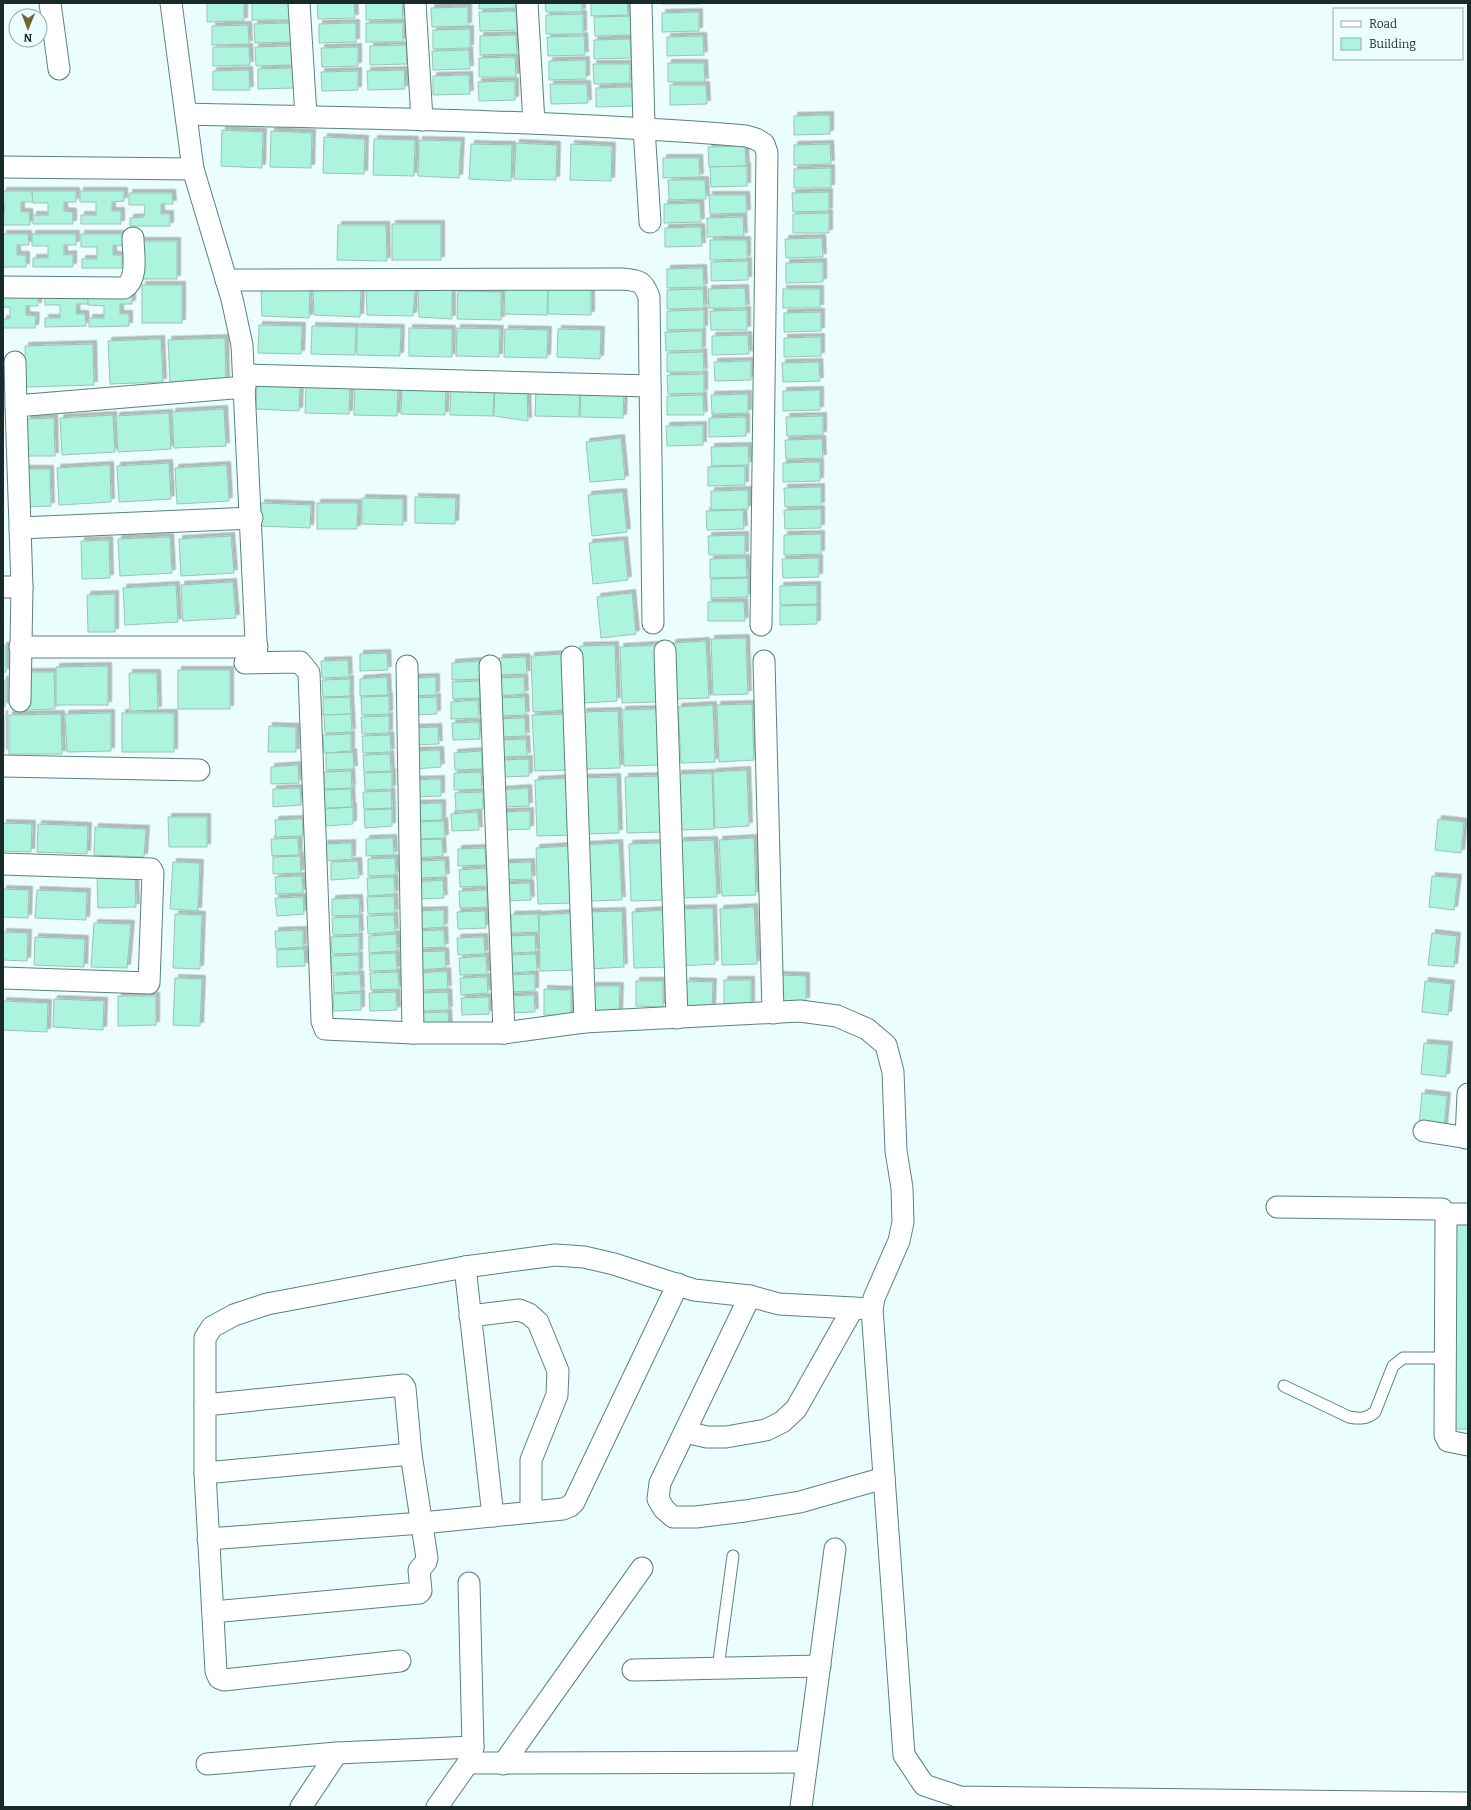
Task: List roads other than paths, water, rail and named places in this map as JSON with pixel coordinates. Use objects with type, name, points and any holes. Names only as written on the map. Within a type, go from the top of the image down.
[{"type":"street","points":[[50,3],[58,69]]},
{"type":"street","points":[[171,3],[193,169],[238,323],[245,381],[252,518],[253,657]]},
{"type":"street","points":[[299,3],[306,116]]},
{"type":"street","points":[[415,3],[422,120]]},
{"type":"street","points":[[527,3],[534,124]]},
{"type":"street","points":[[641,3],[644,128],[650,222]]},
{"type":"street","points":[[186,114],[306,116],[644,128],[746,136],[756,139],[764,144],[767,153],[761,625]]},
{"type":"street","points":[[3,167],[193,169]]},
{"type":"street","points":[[3,287],[124,288],[130,284],[133,278],[133,238]]},
{"type":"street","points":[[226,280],[623,279],[638,280],[645,285],[649,297],[653,624]]},
{"type":"street","points":[[15,362],[20,528],[12,587],[20,647],[20,701]]},
{"type":"street","points":[[16,406],[245,381],[650,386]]},
{"type":"street","points":[[20,528],[252,518]]},
{"type":"street","points":[[20,647],[253,657],[300,662],[310,673],[322,1021],[326,1029],[413,1033],[504,1033],[585,1022],[800,1011],[837,1016],[867,1029],[886,1045],[893,1072],[896,1151],[902,1188],[903,1222],[899,1241],[874,1298],[862,1309],[796,1409],[782,1422],[766,1430],[726,1438],[707,1438],[685,1432]]},
{"type":"street","points":[[664,651],[677,1018]]},
{"type":"street","points":[[572,657],[585,1022]]},
{"type":"street","points":[[764,661],[773,1013]]},
{"type":"street","points":[[407,666],[413,1033]]},
{"type":"street","points":[[490,666],[504,1033]]},
{"type":"street","points":[[3,766],[199,770]]},
{"type":"street","points":[[3,864],[151,869],[153,873],[149,983],[3,978]]},
{"type":"street","points":[[1424,1131],[1467,1138],[1468,1094]]},
{"type":"street","points":[[1277,1207],[1442,1209],[1446,1214],[1445,1435],[1448,1441],[1452,1443],[1468,1446]]},
{"type":"street","points":[[1446,1214],[1468,1214]]},
{"type":"street","points":[[400,1662],[224,1680],[218,1678],[216,1671],[205,1473],[205,1338],[212,1327],[234,1315],[267,1304],[465,1267],[555,1255],[584,1257],[614,1264],[694,1290],[750,1296],[779,1304],[862,1309]]},
{"type":"street","points":[[465,1267],[492,1516]]},
{"type":"street","points":[[208,1539],[422,1523],[563,1509],[570,1506],[574,1502],[678,1284]]},
{"type":"street","points":[[750,1296],[660,1483],[658,1499],[664,1509],[673,1517],[696,1517],[745,1511],[800,1502],[884,1478]]},
{"type":"street","points":[[862,1309],[884,1478],[904,1755],[924,1785],[960,1798],[1468,1803]]},
{"type":"street","points":[[470,1316],[519,1310],[529,1314],[538,1322],[558,1371],[557,1395],[531,1460],[531,1512]]},
{"type":"street","points":[[205,1405],[403,1385],[405,1388],[411,1454],[427,1558],[426,1562],[419,1570],[420,1592],[213,1612]]},
{"type":"street","points":[[205,1473],[411,1454]]},
{"type":"street","points":[[801,1807],[835,1549]]},
{"type":"street","points":[[503,1764],[642,1568]]},
{"type":"street","points":[[437,1807],[470,1755],[469,1583]]},
{"type":"street","points":[[633,1670],[820,1666]]},
{"type":"street","points":[[207,1764],[337,1753],[470,1755],[503,1764],[808,1762]]},
{"type":"street","points":[[301,1807],[337,1753]]},
{"type":"lane","points":[[1284,1386],[1349,1417],[1370,1417],[1375,1412],[1393,1366],[1398,1361],[1403,1358],[1446,1358]]},
{"type":"lane","points":[[718,1668],[733,1556]]}]
